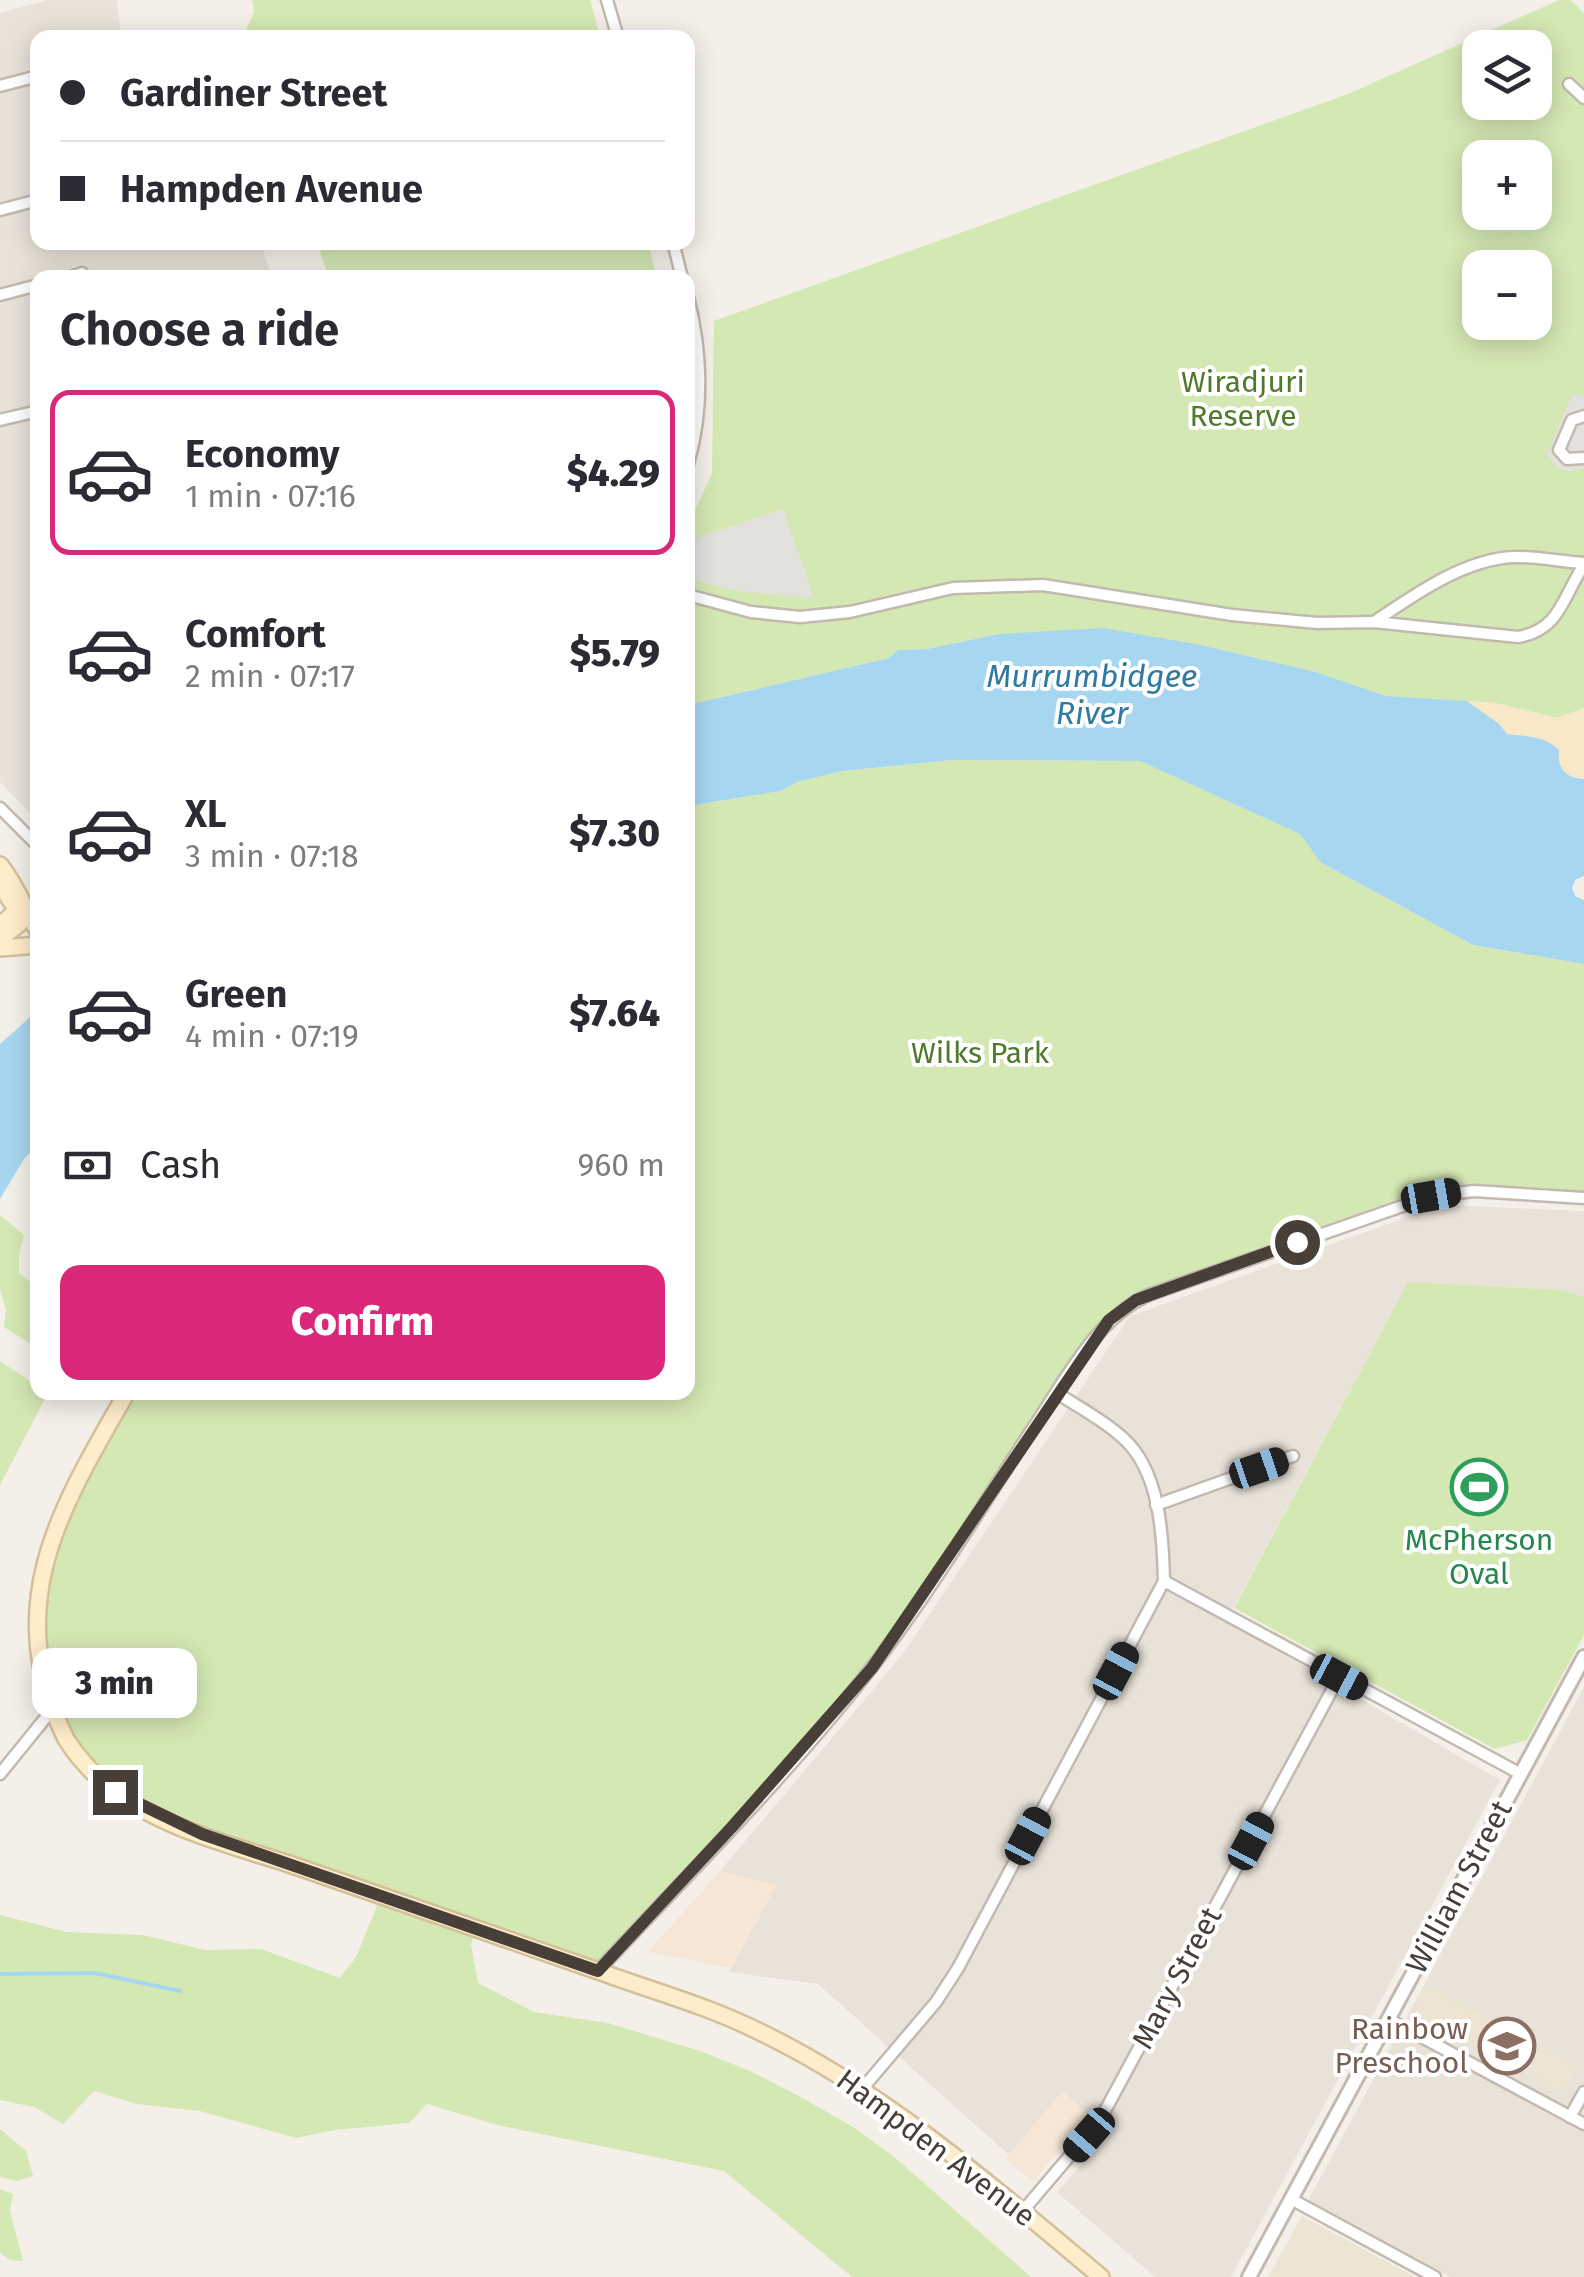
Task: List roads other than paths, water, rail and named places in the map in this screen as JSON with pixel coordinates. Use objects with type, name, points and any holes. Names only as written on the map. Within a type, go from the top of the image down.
[{"type":"main road","points":[[0,865],[22,895],[30,917]]},
{"type":"main road","points":[[0,884],[12,903],[27,912]]},
{"type":"main road","points":[[0,924],[14,914],[27,912]]},
{"type":"main road","points":[[0,939],[20,924],[27,912]]},
{"type":"main road","points":[[0,948],[30,946]]},
{"type":"main road","name":"Hampden Avenue","points":[[122,1400],[59,1512],[35,1570],[30,1603],[31,1641],[38,1676],[52,1711],[68,1741],[115,1792],[188,1829],[752,2028],[863,2088],[938,2142],[1100,2277]]},
{"type":"street","points":[[608,0],[616,30]]},
{"type":"street","points":[[0,86],[30,78]]},
{"type":"street","points":[[1569,84],[1584,98]]},
{"type":"street","points":[[0,210],[30,202]]},
{"type":"street","points":[[0,296],[30,287]]},
{"type":"street","points":[[695,336],[699,390],[695,431]]},
{"type":"street","points":[[0,420],[30,413]]},
{"type":"street","points":[[1584,416],[1572,420],[1559,450],[1567,458],[1584,458]]},
{"type":"street","points":[[695,597],[748,612],[800,618],[850,612],[954,588],[1043,586],[1232,616],[1318,623],[1374,622],[1530,635],[1557,618],[1584,564],[1516,556],[1494,559],[1450,576],[1374,622]]},
{"type":"street","points":[[0,808],[30,838]]},
{"type":"street","points":[[598,1971],[872,1668],[1056,1393],[1121,1308],[1431,1196],[1474,1191],[1584,1198]]},
{"type":"street","points":[[863,2088],[936,2002],[958,1968],[1164,1581],[1161,1528],[1140,1461],[1124,1438],[1056,1393]]},
{"type":"street","points":[[1156,1505],[1293,1456]]},
{"type":"street","points":[[1164,1581],[1519,1773]]},
{"type":"street","name":"William Street","points":[[1250,2277],[1584,1656]]},
{"type":"street","name":"Mary Street","points":[[1022,2212],[1089,2135],[1110,2103],[1339,1677]]},
{"type":"street","points":[[0,1774],[52,1711]]},
{"type":"street","points":[[1388,2019],[1584,2124]]},
{"type":"street","points":[[1570,2117],[1584,2092]]},
{"type":"street","points":[[1292,2199],[1435,2277]]},
{"type":"water","name":"Murrumbidgee River","points":[[1103,628],[1201,645],[1316,672],[1386,696],[1467,701],[1507,734],[1554,745],[1564,771],[1584,779],[1584,876],[1575,880],[1572,888],[1575,896],[1584,900],[1584,964],[1473,945],[1320,862],[1300,834],[1140,761],[953,760],[842,771],[797,782],[781,791],[695,805],[695,703],[889,658],[898,650],[927,649],[999,634]]},
{"type":"water","points":[[30,1017],[30,1153],[0,1199],[0,1044]]},
{"type":"waterway","points":[[0,1974],[95,1973],[180,1991]]},
{"type":"place","name":"McPherson Oval","points":[[1479,1487]]},
{"type":"place","name":"Rainbow Preschool","points":[[1507,2046]]},
{"type":"park label","name":"Wiradjuri Reserve","points":[[1243,399]]},
{"type":"park label","name":"Wilks Park","points":[[980,1053]]}]
